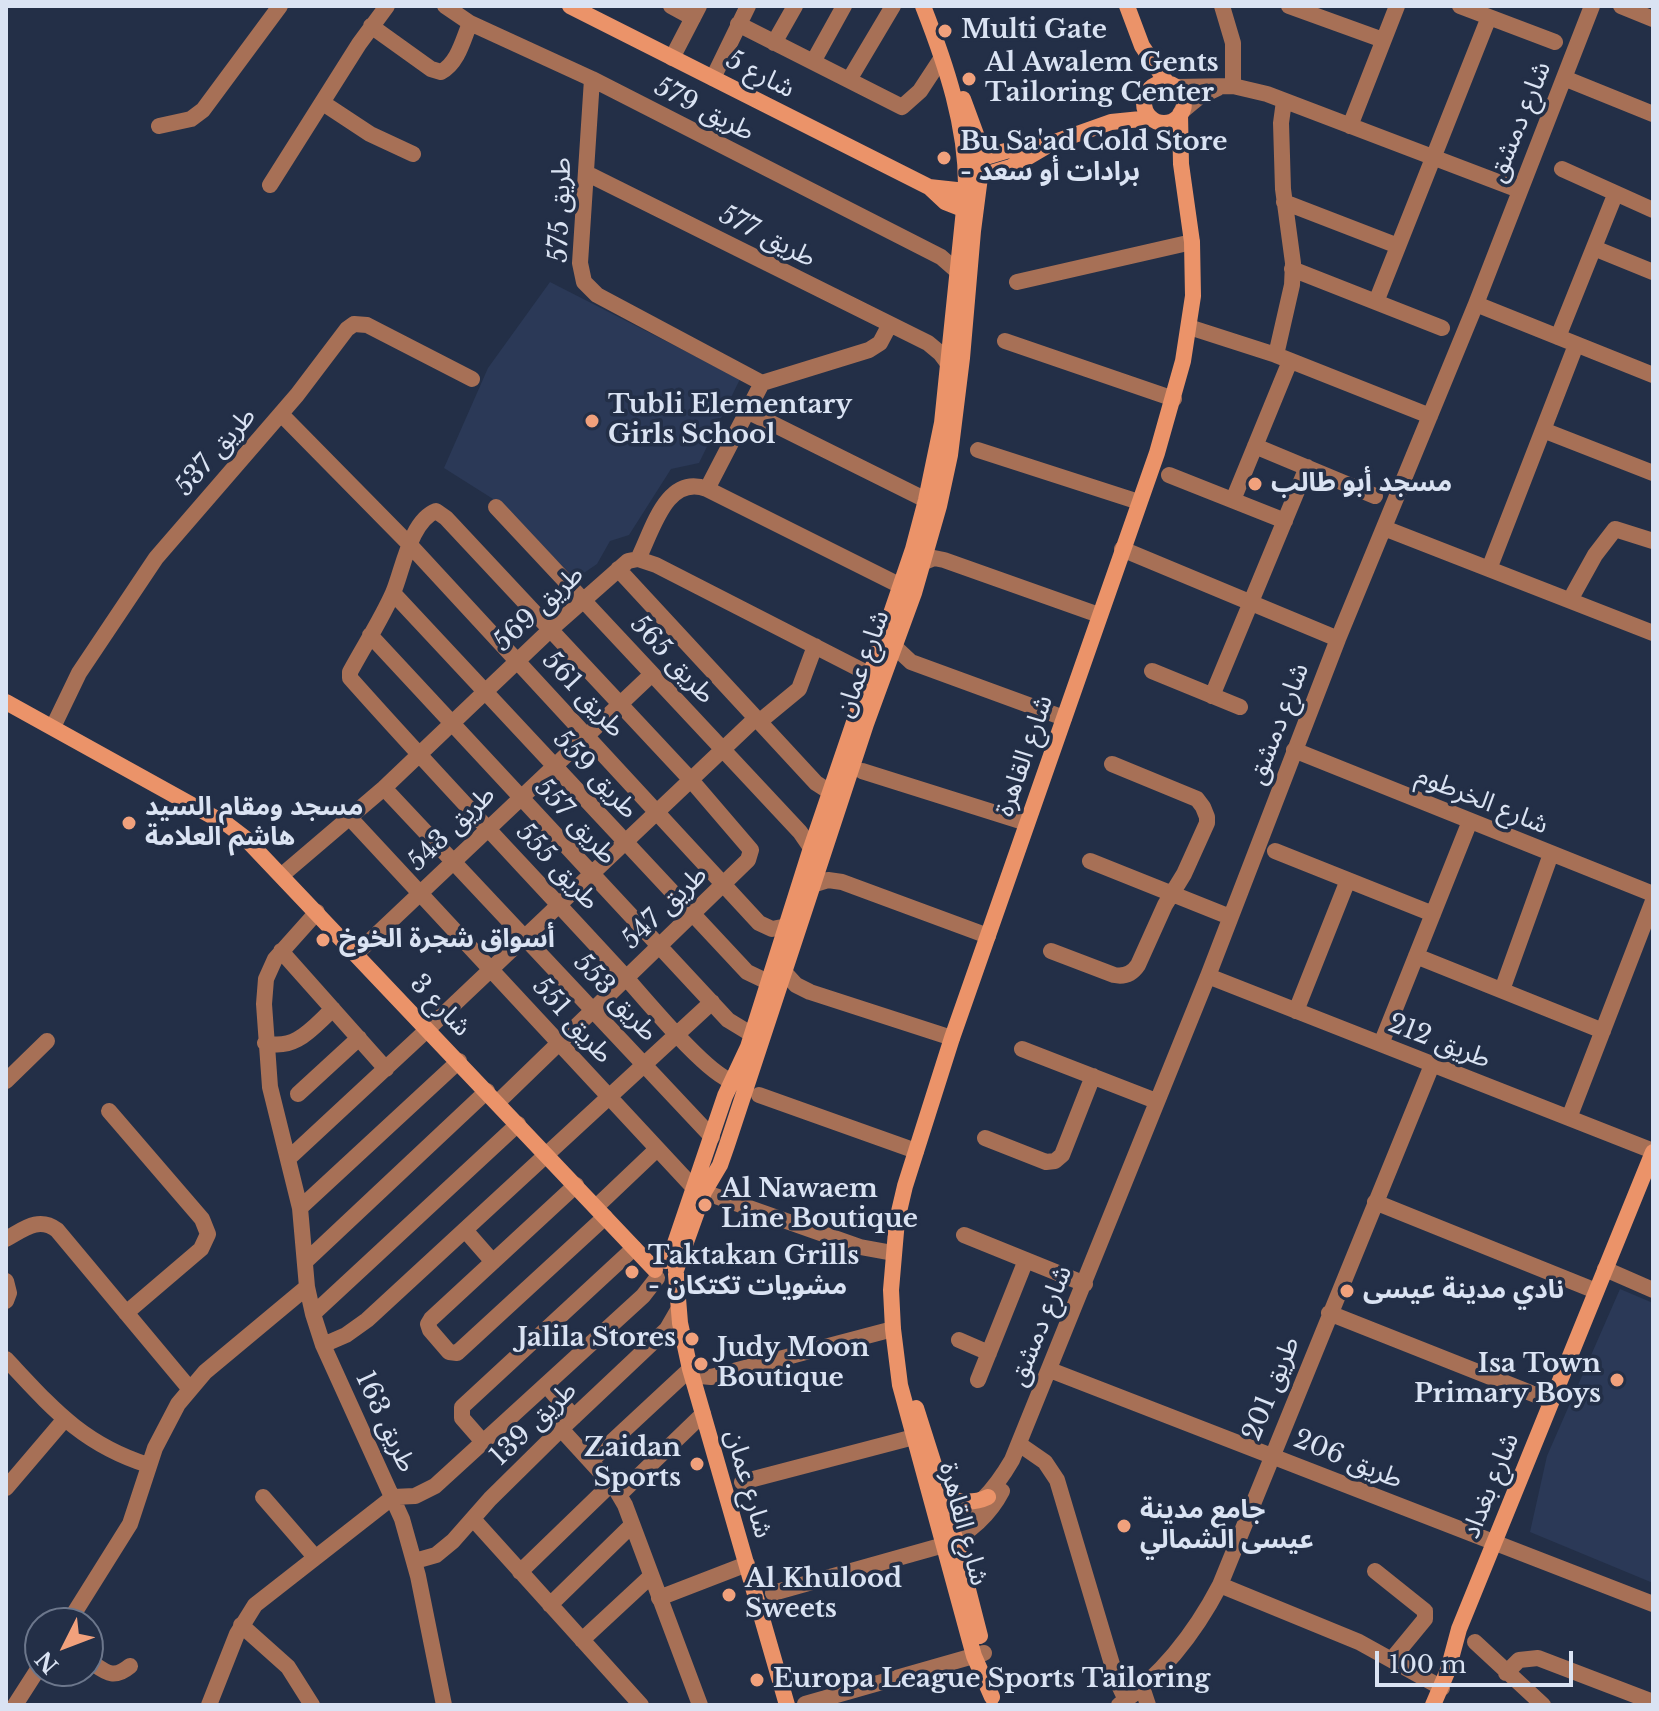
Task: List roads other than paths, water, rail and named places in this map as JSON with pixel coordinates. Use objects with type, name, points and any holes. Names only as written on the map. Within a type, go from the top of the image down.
[{"type":"street","points":[[159,126],[191,119],[200,113],[280,6]]},
{"type":"street","points":[[270,185],[371,26],[387,6]]},
{"type":"street","name":"طريق 579","points":[[445,6],[470,23],[592,79],[941,257],[957,271]]},
{"type":"street","name":"شارع 5","points":[[570,6],[929,187],[945,202],[970,212]]},
{"type":"street","points":[[671,6],[696,12],[672,58]]},
{"type":"street","points":[[713,78],[748,6]]},
{"type":"street","points":[[774,43],[795,6]]},
{"type":"street","points":[[813,62],[844,6]]},
{"type":"street","points":[[849,80],[893,6]]},
{"type":"street","name":"شارع عمان","points":[[784,1704],[690,1369],[666,1270],[701,1183],[712,1137],[751,1034],[871,675],[908,590],[924,562],[939,506],[954,425],[974,160],[968,109],[941,59],[924,6]]},
{"type":"street","points":[[1127,6],[1142,46],[1160,76],[1183,98],[1181,113]]},
{"type":"street","points":[[1222,6],[1234,51],[1227,86]]},
{"type":"street","points":[[1289,6],[1383,40]]},
{"type":"street","points":[[1350,126],[1397,6]]},
{"type":"street","points":[[1460,6],[1555,42]]},
{"type":"street","name":"شارع دمشق","points":[[947,1534],[969,1531],[990,1510],[1005,1485],[1208,976],[1338,639],[1476,304],[1592,6]]},
{"type":"street","points":[[1621,6],[1653,19]]},
{"type":"street","points":[[1376,302],[1489,17]]},
{"type":"street","points":[[371,26],[431,69],[441,72],[455,60],[470,23]]},
{"type":"street","points":[[738,24],[902,107],[920,91],[941,59]]},
{"type":"street","points":[[1142,46],[1145,110],[1155,120]]},
{"type":"street","points":[[1564,78],[1653,114]]},
{"type":"street","name":"طريق 575","points":[[592,79],[580,263],[584,282],[597,295],[762,383]]},
{"type":"street","points":[[1111,122],[1160,83],[1227,86],[1284,101],[1519,190]]},
{"type":"street","points":[[974,160],[1009,150],[1049,144],[1111,122],[1171,121],[1199,97],[1227,86]]},
{"type":"street","points":[[1233,500],[1255,446],[1283,358],[1292,285],[1284,202],[1281,123],[1284,101]]},
{"type":"street","points":[[323,103],[370,134],[413,154]]},
{"type":"street","name":"شارع القاهرة","points":[[993,1701],[947,1534],[900,1385],[893,1329],[893,1253],[897,1220],[952,1038],[1174,399],[1193,296],[1192,242],[1181,164],[1181,113]]},
{"type":"street","name":"شارع القاهرة","points":[[1155,120],[1181,164]]},
{"type":"street","points":[[973,185],[1049,144]]},
{"type":"street","points":[[1562,169],[1653,210]]},
{"type":"street","name":"طريق 577","points":[[586,173],[928,343],[949,365]]},
{"type":"street","name":"شارع 5","points":[[929,187],[973,185]]},
{"type":"street","points":[[1558,337],[1615,195]]},
{"type":"street","points":[[1284,202],[1398,246]]},
{"type":"street","name":"شارع عمان","points":[[701,1183],[723,1157],[866,724],[895,647],[942,423],[959,252],[970,212]]},
{"type":"street","points":[[1017,282],[1192,242]]},
{"type":"street","points":[[1594,248],[1653,272]]},
{"type":"street","points":[[941,257],[959,252]]},
{"type":"street","points":[[1292,269],[1442,328]]},
{"type":"street","points":[[1476,304],[1653,375]]},
{"type":"street","name":"طريق 537","points":[[53,727],[79,673],[156,558],[281,414],[344,332],[354,324],[367,325],[472,379]]},
{"type":"street","points":[[707,489],[762,383],[869,350],[880,343],[889,326]]},
{"type":"street","points":[[1189,327],[1283,358],[1430,416]]},
{"type":"street","points":[[928,343],[940,343],[951,337]]},
{"type":"street","points":[[1005,341],[1174,399]]},
{"type":"street","points":[[1489,569],[1576,345]]},
{"type":"street","points":[[747,411],[926,500]]},
{"type":"street","name":"طريق 561","points":[[281,414],[409,544],[723,884],[766,927],[780,929],[787,926]]},
{"type":"street","points":[[1543,430],[1653,473]]},
{"type":"street","points":[[1255,446],[1375,496]]},
{"type":"street","points":[[978,450],[1139,502]]},
{"type":"street","points":[[1212,696],[1307,467]]},
{"type":"street","points":[[1169,475],[1285,521]]},
{"type":"street","points":[[871,675],[656,565],[638,559],[670,496],[686,486],[707,489],[908,590]]},
{"type":"street","name":"طريق 565","points":[[496,507],[800,832],[811,848]]},
{"type":"street","points":[[370,635],[393,593],[409,544],[431,512],[436,511],[446,518],[691,780]]},
{"type":"street","points":[[1384,528],[1653,633]]},
{"type":"street","points":[[1570,600],[1595,555],[1615,529],[1653,541]]},
{"type":"street","points":[[1122,549],[1338,639]]},
{"type":"street","points":[[924,562],[934,558],[944,560],[1099,615]]},
{"type":"street","name":"طريق 569","points":[[282,875],[384,788],[618,569],[628,561],[638,559]]},
{"type":"street","points":[[618,569],[816,783],[830,792]]},
{"type":"street","name":"طريق 559","points":[[393,593],[747,972],[768,982]]},
{"type":"street","name":"طريق 555","points":[[370,635],[350,672],[350,678],[710,1069],[732,1081]]},
{"type":"street","name":"طريق 557","points":[[370,635],[659,947],[736,1026],[751,1034]]},
{"type":"street","points":[[288,1159],[723,749],[799,689],[815,646]]},
{"type":"street","points":[[895,647],[911,662],[1064,718]]},
{"type":"street","points":[[1152,671],[1240,707]]},
{"type":"street","name":"طريق 543","points":[[357,953],[652,674]]},
{"type":"street","name":"شارع 3","points":[[6,702],[228,825],[253,845],[634,1248],[666,1270]]},
{"type":"street","name":"شارع الخرطوم","points":[[1294,750],[1653,894]]},
{"type":"street","points":[[1051,951],[1118,976],[1131,973],[1181,881],[1207,823],[1203,807],[1197,799],[1112,764]]},
{"type":"street","points":[[862,771],[1027,823]]},
{"type":"street","name":"طريق 547","points":[[306,1261],[492,1097],[560,1043],[750,857],[751,850],[747,844],[691,780]]},
{"type":"street","name":"طريق 553","points":[[384,788],[712,1137]]},
{"type":"street","name":"طريق 551","points":[[350,818],[656,1150],[701,1183]]},
{"type":"street","points":[[1381,1044],[1470,821]]},
{"type":"street","points":[[1275,851],[1433,914]]},
{"type":"street","points":[[1502,990],[1551,854]]},
{"type":"street","points":[[1090,861],[1230,917]]},
{"type":"street","points":[[815,884],[828,880],[842,882],[988,936]]},
{"type":"street","points":[[1296,1011],[1348,880]]},
{"type":"street","points":[[1569,1118],[1653,901]]},
{"type":"street","name":"طريق 163","points":[[317,912],[281,951],[270,969],[264,991],[270,1087],[300,1208],[307,1287],[313,1314],[323,1345],[393,1497],[415,1561],[444,1705]]},
{"type":"street","points":[[281,951],[386,1069]]},
{"type":"street","points":[[1416,956],[1603,1031]]},
{"type":"street","points":[[785,973],[796,985],[810,992],[952,1038]]},
{"type":"street","name":"طريق 212","points":[[1208,976],[1569,1118],[1652,1162]]},
{"type":"street","points":[[323,1345],[357,1328],[712,1002]]},
{"type":"street","points":[[265,1043],[283,1045],[296,1042],[333,1009]]},
{"type":"street","points":[[298,1094],[359,1038]]},
{"type":"street","points":[[6,1081],[47,1041]]},
{"type":"street","points":[[1022,1049],[1156,1101]]},
{"type":"street","points":[[300,1208],[459,1061]]},
{"type":"street","name":"طريق 201","points":[[1122,1703],[1142,1687],[1190,1635],[1220,1585],[1432,1065]]},
{"type":"street","points":[[985,1138],[1046,1162],[1055,1161],[1062,1155],[1093,1076]]},
{"type":"street","points":[[759,1095],[916,1151]]},
{"type":"street","points":[[109,1111],[202,1219],[208,1234],[201,1249],[126,1313]]},
{"type":"street","points":[[313,1314],[518,1124]]},
{"type":"street","points":[[576,1185],[428,1324],[449,1352],[457,1353],[601,1212],[656,1150]]},
{"type":"street","name":"شارع بغداد","points":[[1433,1705],[1442,1688],[1459,1629],[1605,1269],[1652,1162]]},
{"type":"street","points":[[701,1183],[860,1247],[893,1253]]},
{"type":"street","points":[[1375,1202],[1596,1291]]},
{"type":"street","points":[[6,1239],[34,1224],[52,1226],[189,1388]]},
{"type":"street","points":[[465,1230],[493,1262]]},
{"type":"street","points":[[964,1235],[1085,1284]]},
{"type":"street","points":[[483,1442],[462,1418],[462,1407],[634,1248]]},
{"type":"street","points":[[978,1380],[1026,1260]]},
{"type":"street","points":[[1605,1269],[1653,1290]]},
{"type":"street","points":[[209,1705],[241,1625],[264,1597],[393,1497],[415,1496],[429,1490],[643,1296],[666,1270]]},
{"type":"street","points":[[6,1281],[9,1293],[6,1301]]},
{"type":"street","points":[[78,1607],[124,1535],[139,1501],[148,1465],[162,1431],[189,1388],[214,1363],[307,1287]]},
{"type":"street","name":"طريق 139","points":[[415,1561],[436,1555],[474,1520],[490,1499],[561,1429],[662,1335],[678,1310]]},
{"type":"street","points":[[1329,1313],[1551,1401]]},
{"type":"street","points":[[591,1461],[690,1369],[700,1376],[716,1376],[893,1329]]},
{"type":"street","points":[[959,1340],[989,1353]]},
{"type":"street","points":[[6,1359],[64,1420],[104,1447],[148,1465]]},
{"type":"street","name":"شارع القاهرة","points":[[898,1362],[944,1496],[947,1534]]},
{"type":"street","name":"طريق 206","points":[[1050,1370],[1653,1604]]},
{"type":"street","points":[[546,1385],[574,1417]]},
{"type":"street","points":[[520,1572],[703,1414]]},
{"type":"street","points":[[6,1488],[64,1420]]},
{"type":"street","points":[[561,1429],[615,1489],[632,1525],[700,1705]]},
{"type":"street","points":[[742,1482],[914,1437]]},
{"type":"street","points":[[1016,1452],[1045,1462],[1057,1480],[1122,1703]]},
{"type":"street","name":"شارع دمشق","points":[[947,1534],[988,1497],[1016,1452]]},
{"type":"street","points":[[944,1496],[961,1502],[988,1497]]},
{"type":"street","points":[[263,1497],[315,1557]]},
{"type":"street","points":[[474,1520],[641,1705]]},
{"type":"street","points":[[550,1605],[632,1525]]},
{"type":"street","points":[[773,1593],[947,1534]]},
{"type":"street","points":[[659,1598],[747,1564]]},
{"type":"street","points":[[1375,1571],[1425,1611],[1425,1619],[1392,1659]]},
{"type":"street","points":[[582,1640],[651,1576]]},
{"type":"street","points":[[1220,1585],[1325,1627],[1392,1659],[1442,1688]]},
{"type":"street","points":[[241,1625],[288,1667],[312,1705]]},
{"type":"street","points":[[1475,1642],[1543,1705]]},
{"type":"street","points":[[805,1704],[979,1655]]},
{"type":"street","points":[[1506,1673],[1519,1660],[1538,1658],[1653,1702]]},
{"type":"street","points":[[104,1670],[113,1675],[121,1674],[130,1666]]},
{"type":"street","points":[[15,1705],[27,1687]]},
{"type":"street","points":[[1142,1687],[1148,1705]]},
{"type":"place","name":"Multi Gate","points":[[945,31]]},
{"type":"place","name":"Al Awalem Gents Tailoring Center","points":[[969,79]]},
{"type":"place","name":"Bu Sa'ad Cold Store - برادات أو سعد","points":[[944,158]]},
{"type":"place","name":"Tubli Elementary Girls School","points":[[592,421]]},
{"type":"place","name":"مسجد أبو طالب","points":[[1255,484]]},
{"type":"place","name":"مسجد ومقام السيد هاشم العلامة","points":[[129,823]]},
{"type":"place","name":"أسواق شجرة الخوخ","points":[[323,940]]},
{"type":"place","name":"Al Nawaem Line Boutique","points":[[705,1205]]},
{"type":"place","name":"Taktakan Grills - مشويات تكتكان","points":[[632,1272]]},
{"type":"place","name":"نادي مدينة عيسى","points":[[1347,1291]]},
{"type":"place","name":"Jalila Stores","points":[[692,1339]]},
{"type":"place","name":"Judy Moon Boutique","points":[[701,1364]]},
{"type":"place","name":"Isa Town Primary Boys","points":[[1617,1380]]},
{"type":"place","name":"Zaidan Sports","points":[[697,1464]]},
{"type":"place","name":"جامع مدينة عيسى الشمالي","points":[[1124,1526]]},
{"type":"place","name":"Al Khulood Sweets","points":[[729,1595]]},
{"type":"place","name":"Europa League Sports Tailoring","points":[[757,1680]]}]
